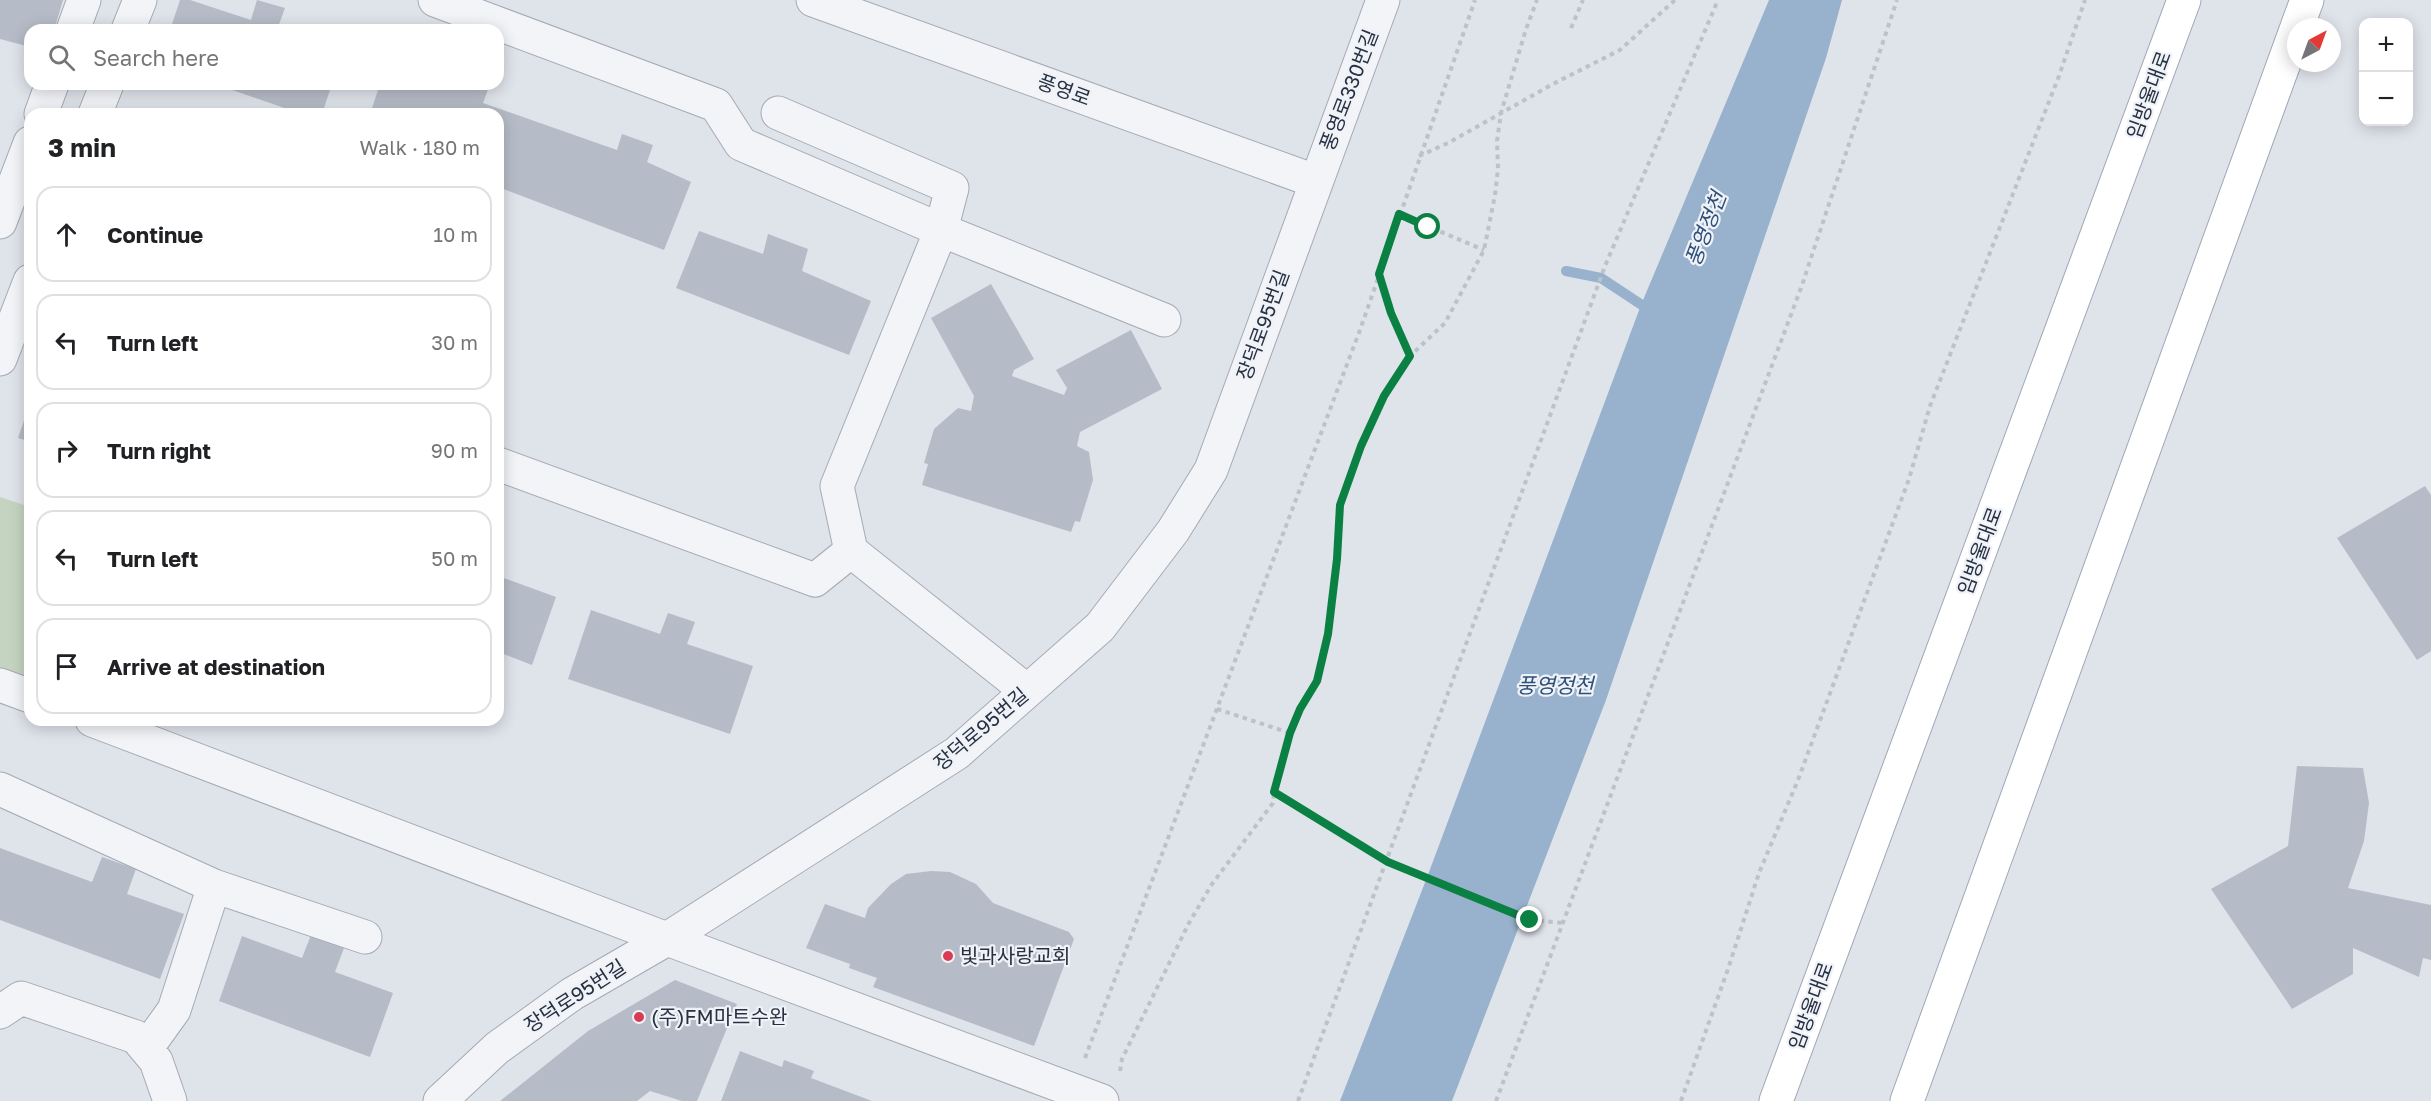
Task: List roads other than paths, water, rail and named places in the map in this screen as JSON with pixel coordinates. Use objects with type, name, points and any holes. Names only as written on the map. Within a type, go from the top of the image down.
[{"type":"main road","name":"임방울대로","points":[[1776,1101],[2184,0]]},
{"type":"main road","points":[[2301,18],[2307,0]]},
{"type":"main road","points":[[1907,1101],[2287,56]]},
{"type":"street","points":[[75,24],[84,0]]},
{"type":"street","points":[[130,24],[140,0]]},
{"type":"street","points":[[435,0],[499,24]]},
{"type":"street","name":"풍영로","points":[[813,0],[1315,181]]},
{"type":"street","name":"풍영로330번길","points":[[1315,181],[1383,0]]},
{"type":"street","points":[[504,26],[716,105],[741,144],[941,230],[1164,320]]},
{"type":"street","points":[[43,108],[50,90]]},
{"type":"street","points":[[97,108],[104,90]]},
{"type":"street","points":[[778,113],[952,188],[941,230],[837,486],[851,550],[1028,691]]},
{"type":"street","points":[[0,222],[24,159]]},
{"type":"street","name":"장덕로95번길","points":[[440,1101],[497,1048],[572,994],[667,939],[957,753],[1100,627],[1173,531],[1211,470],[1315,181]]},
{"type":"street","points":[[0,359],[24,297]]},
{"type":"street","points":[[504,466],[815,580],[851,550]]},
{"type":"street","points":[[0,685],[24,694]]},
{"type":"street","points":[[108,726],[667,939],[1097,1091]]},
{"type":"street","points":[[0,789],[214,886],[365,937]]},
{"type":"street","points":[[146,1049],[174,1010],[214,886]]},
{"type":"street","points":[[7,1000],[136,1036],[156,1061],[170,1101]]},
{"type":"water","name":"풍영정천","points":[[1769,0],[1842,0],[1826,58],[1606,700],[1452,1101],[1340,1101],[1426,880],[1641,305]]},
{"type":"waterway","points":[[1566,271],[1601,278],[1654,313]]},
{"type":"place","name":"빛과사랑교회","points":[[948,956]]},
{"type":"place","name":"(주)FM마트수완","points":[[639,1017]]}]
